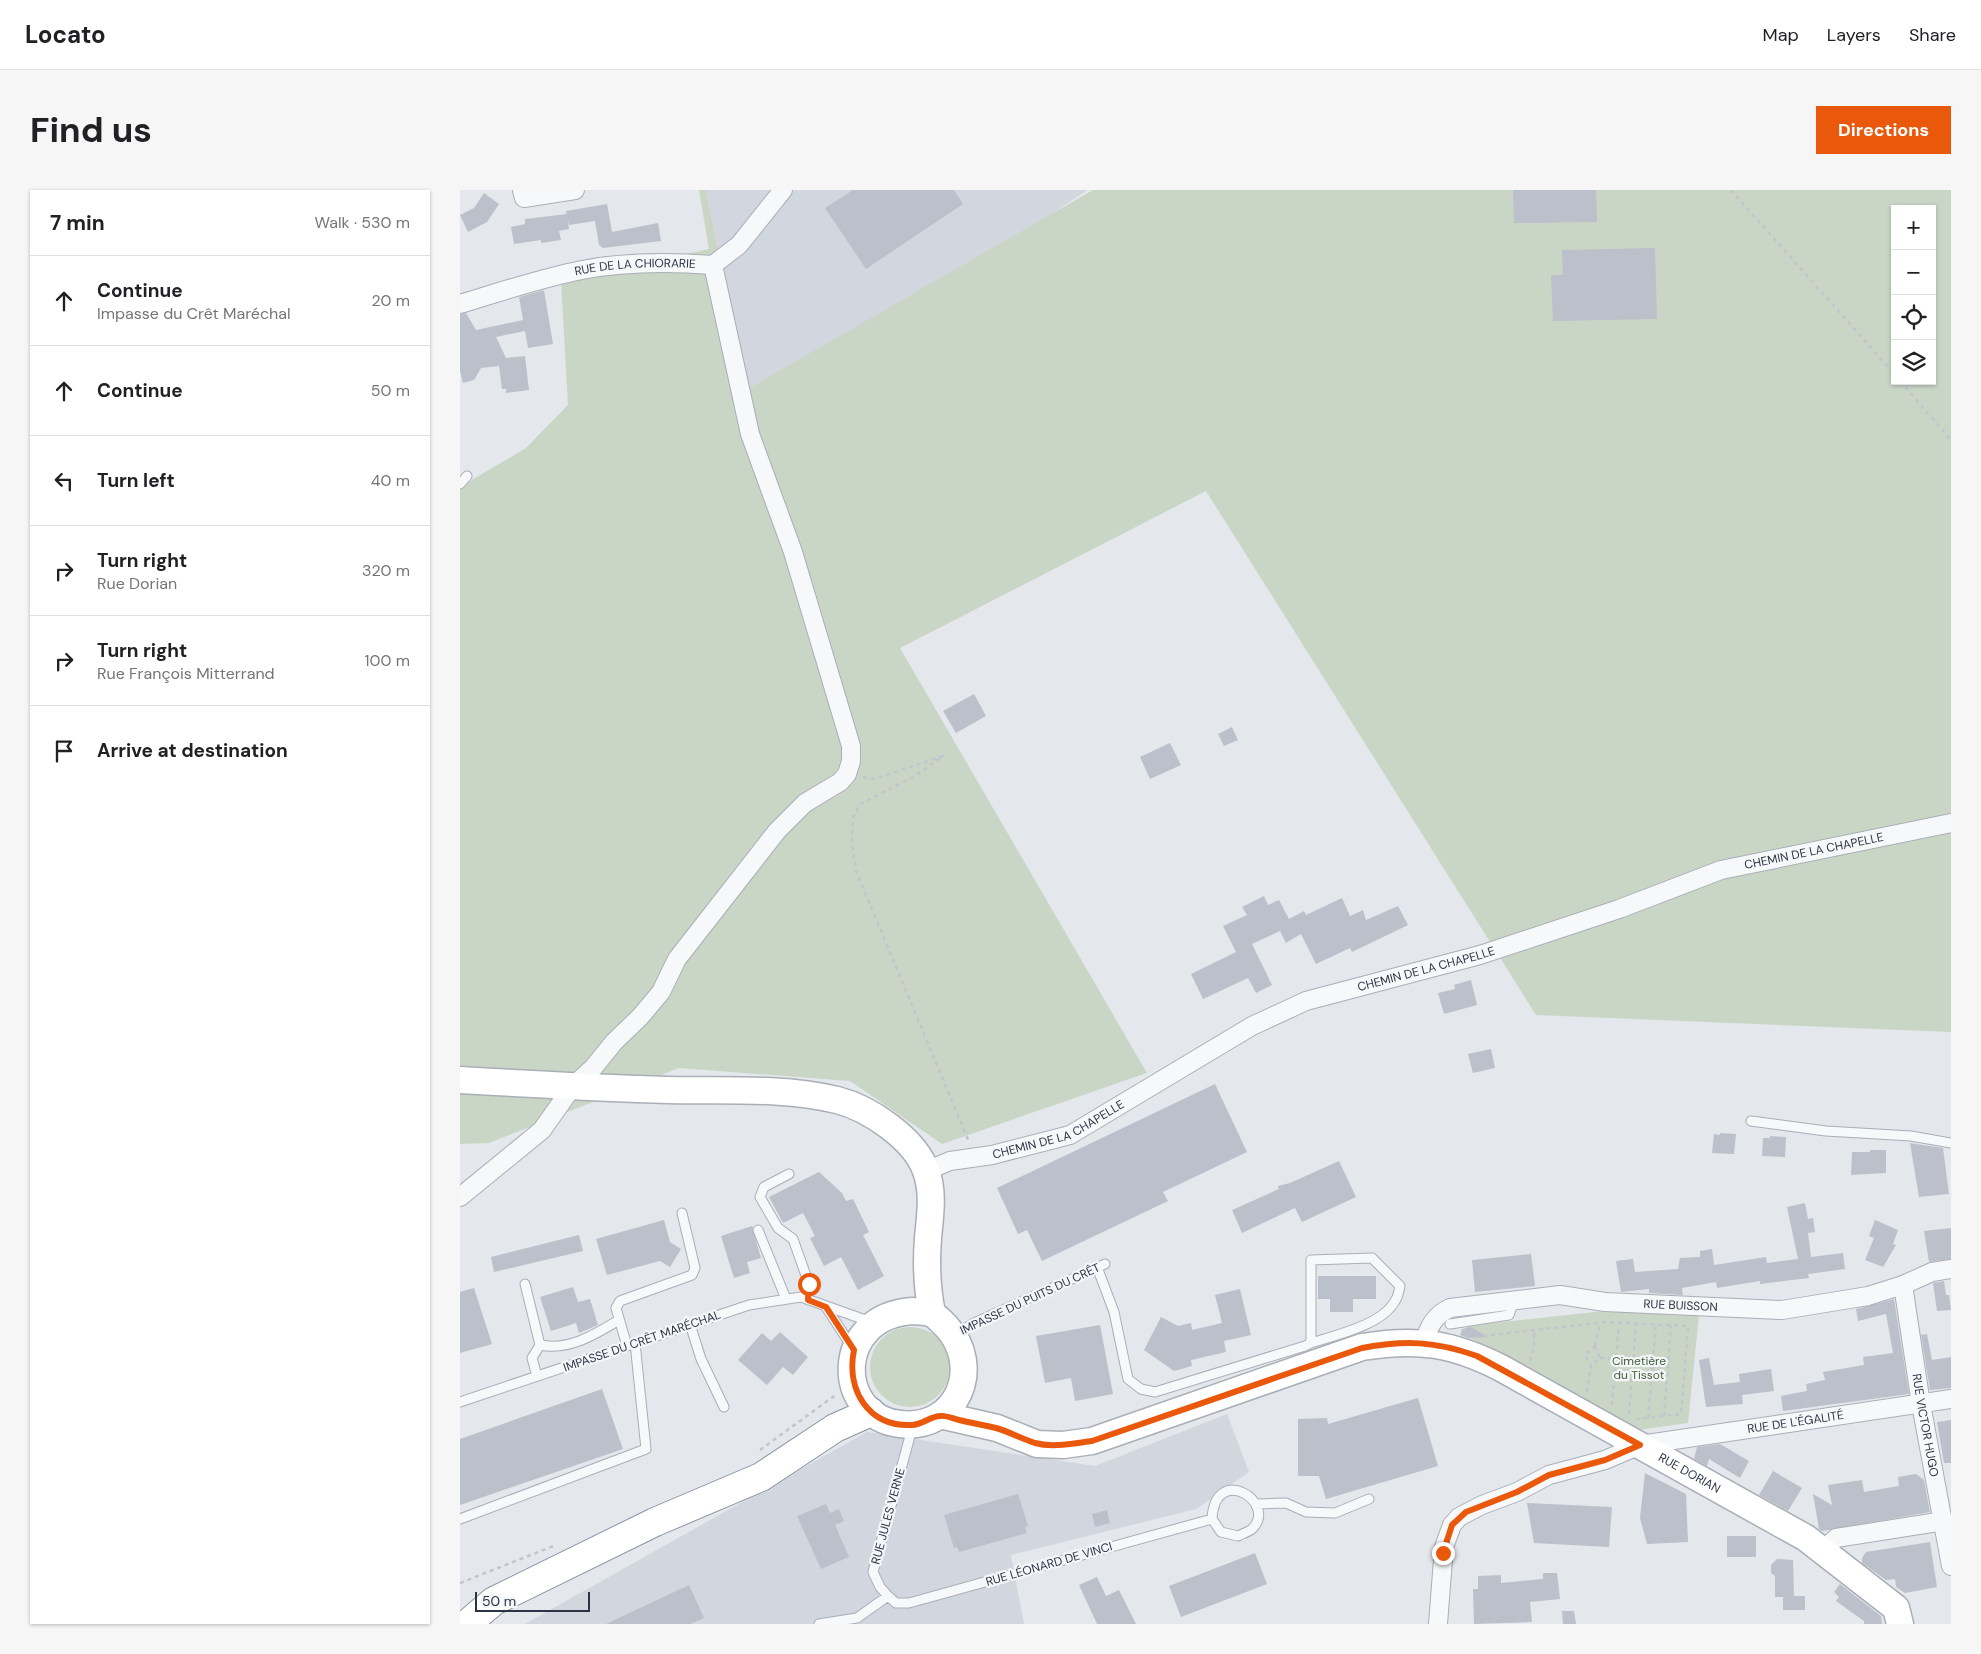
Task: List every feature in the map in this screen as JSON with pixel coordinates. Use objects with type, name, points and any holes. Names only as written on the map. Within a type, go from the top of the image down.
[{"type":"highway","points":[[467,1624],[494,1601],[655,1522],[761,1477],[835,1428],[871,1412]]},
{"type":"main road","points":[[460,1080],[573,1086],[794,1092],[838,1100],[868,1112],[895,1131],[911,1148],[926,1171],[931,1211],[928,1240],[927,1292],[932,1314],[954,1335],[964,1356],[965,1367],[961,1390],[952,1404],[940,1416],[927,1422],[913,1425],[898,1424],[884,1420],[871,1412],[856,1392],[852,1380],[854,1350],[862,1335],[873,1323],[898,1312],[932,1314]]},
{"type":"main road","points":[[898,1312],[911,1292],[928,1240]]},
{"type":"main road","name":"RUE DORIAN","points":[[940,1416],[997,1428],[1037,1444],[1092,1441],[1362,1348],[1395,1342],[1425,1342],[1455,1348],[1477,1356],[1806,1538],[1896,1608],[1900,1624]]},
{"type":"main road","name":"RUE DORIAN","points":[[961,1390],[997,1428]]},
{"type":"street","points":[[522,190],[524,198],[575,190]]},
{"type":"street","name":"RUE DE LA CHIORARIE","points":[[460,304],[584,270],[674,262],[713,265],[738,245],[783,190]]},
{"type":"street","points":[[460,1198],[542,1130],[573,1086],[593,1068],[660,992],[677,959],[777,831],[805,803],[840,782],[847,774],[850,765],[851,746],[828,664],[793,552],[750,434],[713,265]]},
{"type":"street","name":"CHEMIN DE LA CHAPELLE","points":[[926,1171],[950,1161],[1070,1135],[1252,1026],[1306,1001],[1480,955],[1619,909],[1721,870],[1951,823]]},
{"type":"street","name":"RUE BUISSON","points":[[1425,1342],[1427,1332],[1433,1321],[1441,1312],[1450,1308],[1560,1295],[1575,1299],[1686,1307],[1782,1310],[1868,1296],[1903,1285],[1932,1272],[1951,1269]]},
{"type":"street","name":"RUE VICTOR HUGO","points":[[1903,1285],[1921,1404],[1951,1566]]},
{"type":"street","name":"RUE DE L'ÉGALITÉ","points":[[1438,1624],[1444,1547],[1452,1525],[1459,1517],[1482,1505],[1517,1492],[1549,1475],[1605,1460],[1640,1445],[1951,1399]]},
{"type":"street","points":[[1823,1550],[1836,1538],[1944,1521]]},
{"type":"lane","points":[[460,484],[467,476]]},
{"type":"lane","points":[[1751,1120],[1826,1131],[1911,1136],[1951,1143]]},
{"type":"lane","points":[[790,1174],[764,1187],[760,1197],[778,1228],[794,1239],[809,1284],[808,1300]]},
{"type":"lane","points":[[460,1519],[646,1449],[631,1344],[619,1320],[616,1308],[620,1301],[692,1275],[695,1268],[682,1213]]},
{"type":"lane","points":[[758,1230],[786,1299]]},
{"type":"lane","points":[[1372,1258],[1400,1286],[1395,1301],[1386,1313],[1373,1321],[1311,1343],[1311,1260],[1372,1258]]},
{"type":"lane","name":"IMPASSE DU PUITS DU CRÊT","points":[[954,1335],[1101,1266],[1114,1312],[1128,1379],[1141,1389],[1155,1392],[1311,1343]]},
{"type":"lane","points":[[525,1284],[540,1345],[532,1358],[537,1376]]},
{"type":"lane","name":"IMPASSE DU CRÊT MARÉCHAL","points":[[460,1402],[749,1304],[801,1297],[873,1323]]},
{"type":"lane","points":[[1450,1324],[1509,1315],[1514,1300]]},
{"type":"lane","points":[[826,1307],[854,1350]]},
{"type":"lane","points":[[540,1345],[551,1347],[589,1339],[619,1320]]},
{"type":"lane","points":[[690,1324],[702,1359],[724,1407]]},
{"type":"lane","name":"RUE JULES VERNE","points":[[888,1596],[880,1587],[873,1572],[913,1425]]},
{"type":"lane","points":[[1230,1490],[1242,1491],[1252,1497],[1256,1504],[1257,1519],[1252,1528],[1238,1536],[1221,1532],[1212,1519],[1213,1505],[1219,1495],[1230,1490]]},
{"type":"lane","points":[[1256,1504],[1286,1503],[1306,1512],[1335,1512],[1368,1499]]},
{"type":"lane","name":"RUE LÉONARD DE VINCI","points":[[888,1596],[896,1603],[909,1603],[1212,1519]]},
{"type":"lane","points":[[819,1624],[858,1621],[888,1596]]},
{"type":"path","points":[[1731,190],[1891,371]]},
{"type":"path","points":[[1903,385],[1951,440]]},
{"type":"path","points":[[850,765],[859,777],[874,779],[943,756],[915,776],[860,804],[853,818],[852,842],[856,871],[975,1157]]},
{"type":"path","points":[[1600,1323],[1595,1346],[1600,1358]]},
{"type":"path","points":[[1483,1336],[1600,1323],[1688,1326],[1681,1414],[1638,1419]]},
{"type":"path","points":[[1612,1405],[1619,1323]]},
{"type":"path","points":[[1629,1414],[1636,1324]]},
{"type":"path","points":[[1648,1418],[1656,1324]]},
{"type":"path","points":[[1664,1416],[1671,1325]]},
{"type":"path","points":[[1530,1362],[1534,1346],[1534,1330]]},
{"type":"path","points":[[1587,1392],[1591,1366],[1585,1355],[1595,1346]]},
{"type":"path","points":[[1591,1366],[1600,1358],[1616,1360]]},
{"type":"path","points":[[754,1455],[836,1395],[852,1380]]},
{"type":"path","points":[[460,1582],[558,1544]]},
{"type":"shaded area","points":[[706,190],[1087,190],[1034,226],[746,391]]},
{"type":"shaded area","points":[[1227,1414],[1249,1472],[1196,1509],[1011,1555],[1024,1624],[525,1624],[867,1432],[1095,1466]]},
{"type":"green space","points":[[699,190],[706,190],[746,390],[1093,190],[1951,190],[1951,1032],[1536,1015],[1206,491],[900,648],[1147,1073],[942,1144],[850,1081],[679,1068],[489,1143],[460,1144],[460,487],[526,448],[568,405],[561,281],[709,249]]},
{"type":"green space","name":"Cimetière du Tissot","points":[[1604,1311],[1699,1315],[1688,1423],[1638,1430],[1463,1334],[1467,1326]]},
{"type":"green space","points":[[910,1327],[925,1330],[938,1339],[947,1352],[950,1367],[947,1382],[938,1395],[925,1404],[910,1407],[895,1404],[882,1395],[873,1382],[870,1367],[873,1352],[882,1339],[895,1330]]},
{"type":"building","points":[[853,190],[954,190],[963,204],[866,269],[825,208]]},
{"type":"building","points":[[1513,190],[1596,190],[1597,222],[1514,223]]},
{"type":"building","points":[[484,193],[499,204],[487,222],[468,232],[460,215],[474,208]]},
{"type":"building","points":[[607,204],[612,232],[658,223],[661,241],[603,248],[599,245],[595,221],[569,225],[566,211]]},
{"type":"building","points":[[567,214],[569,229],[559,231],[561,240],[541,243],[541,240],[514,244],[511,227],[525,224],[525,219]]},
{"type":"building","points":[[1655,248],[1657,319],[1553,321],[1551,275],[1563,275],[1562,250]]},
{"type":"building","points":[[544,290],[553,344],[528,348],[525,331],[496,337],[506,358],[525,356],[529,390],[506,393],[506,389],[502,389],[499,366],[481,368],[474,380],[463,383],[460,371],[460,314],[466,313],[476,330],[523,320],[519,297]]},
{"type":"building","points":[[974,694],[986,716],[956,733],[943,711]]},
{"type":"building","points":[[1232,727],[1238,740],[1224,746],[1218,734]]},
{"type":"building","points":[[1170,743],[1181,765],[1150,779],[1140,757]]},
{"type":"building","points":[[1264,896],[1268,905],[1279,900],[1289,919],[1304,911],[1306,915],[1342,898],[1350,916],[1363,910],[1366,920],[1398,906],[1408,925],[1352,952],[1350,948],[1316,964],[1301,934],[1286,943],[1280,931],[1252,944],[1272,985],[1256,993],[1248,978],[1203,999],[1191,974],[1236,952],[1223,926],[1247,915],[1242,907]]},
{"type":"building","points":[[1471,980],[1477,1005],[1444,1014],[1438,993],[1455,989],[1454,985]]},
{"type":"building","points":[[1491,1049],[1495,1068],[1473,1073],[1468,1054]]},
{"type":"building","points":[[1215,1084],[1247,1152],[1163,1192],[1168,1201],[1042,1261],[1027,1230],[1018,1234],[997,1188]]},
{"type":"building","points":[[1720,1133],[1736,1134],[1734,1154],[1712,1153],[1714,1134],[1720,1135]]},
{"type":"building","points":[[1770,1136],[1786,1137],[1785,1157],[1762,1156],[1763,1138],[1770,1138]]},
{"type":"building","points":[[1910,1143],[1943,1148],[1949,1194],[1919,1197]]},
{"type":"building","points":[[1870,1150],[1886,1150],[1886,1173],[1851,1175],[1852,1152],[1870,1152]]},
{"type":"building","points":[[1339,1161],[1356,1197],[1302,1222],[1295,1208],[1242,1233],[1232,1210],[1279,1189],[1278,1186],[1290,1183]]},
{"type":"building","points":[[819,1172],[842,1193],[846,1201],[853,1199],[869,1232],[863,1235],[884,1276],[858,1290],[841,1257],[824,1266],[810,1238],[815,1236],[803,1213],[783,1223],[769,1197]]},
{"type":"building","points":[[1805,1203],[1808,1219],[1813,1218],[1815,1232],[1808,1233],[1811,1257],[1843,1253],[1845,1269],[1808,1274],[1809,1278],[1760,1284],[1760,1281],[1717,1288],[1716,1282],[1682,1288],[1683,1295],[1649,1293],[1649,1289],[1621,1292],[1616,1261],[1633,1259],[1635,1272],[1678,1269],[1680,1258],[1700,1257],[1700,1251],[1712,1249],[1714,1265],[1766,1257],[1767,1263],[1798,1259],[1787,1207]]},
{"type":"building","points":[[664,1220],[670,1242],[681,1249],[670,1267],[660,1261],[607,1275],[596,1239]]},
{"type":"building","points":[[1875,1220],[1898,1230],[1893,1244],[1896,1245],[1883,1267],[1865,1260],[1874,1238],[1869,1236]]},
{"type":"building","points":[[752,1226],[761,1258],[747,1262],[750,1273],[734,1278],[721,1236]]},
{"type":"building","points":[[1951,1228],[1951,1259],[1929,1262],[1924,1231]]},
{"type":"building","points":[[579,1235],[583,1251],[494,1272],[491,1257]]},
{"type":"building","points":[[1531,1254],[1535,1286],[1475,1292],[1472,1260]]},
{"type":"building","points":[[1318,1276],[1376,1276],[1376,1299],[1353,1299],[1353,1312],[1330,1312],[1330,1299],[1318,1299]]},
{"type":"building","points":[[1944,1281],[1946,1295],[1949,1295],[1951,1310],[1937,1311],[1933,1283]]},
{"type":"building","points":[[573,1287],[578,1302],[590,1299],[598,1325],[579,1333],[576,1323],[551,1331],[540,1297]]},
{"type":"building","points":[[474,1288],[492,1344],[460,1353],[460,1292]]},
{"type":"building","points":[[1240,1289],[1251,1335],[1224,1341],[1226,1352],[1191,1360],[1192,1366],[1174,1371],[1144,1350],[1161,1317],[1178,1326],[1191,1323],[1192,1330],[1222,1323],[1215,1295]]},
{"type":"building","points":[[1894,1299],[1909,1394],[1783,1411],[1781,1396],[1807,1391],[1806,1384],[1825,1380],[1823,1372],[1864,1365],[1863,1357],[1893,1353],[1886,1314],[1858,1321],[1856,1309]]},
{"type":"building","points":[[1100,1325],[1113,1394],[1075,1401],[1071,1378],[1045,1383],[1036,1336]]},
{"type":"building","points":[[1471,1327],[1488,1337],[1468,1338],[1460,1335],[1462,1329]]},
{"type":"building","points":[[780,1332],[808,1357],[793,1375],[783,1367],[767,1385],[738,1360],[762,1333],[771,1341]]},
{"type":"building","points":[[1927,1334],[1932,1360],[1951,1357],[1951,1388],[1930,1390],[1921,1335]]},
{"type":"building","points":[[1709,1358],[1714,1385],[1740,1382],[1739,1374],[1771,1369],[1774,1391],[1742,1395],[1743,1404],[1706,1407],[1699,1360]]},
{"type":"building","points":[[602,1389],[623,1449],[460,1505],[460,1439]]},
{"type":"building","points":[[1418,1398],[1438,1466],[1326,1499],[1319,1476],[1298,1476],[1298,1419],[1327,1418],[1328,1424]]},
{"type":"building","points":[[1951,1420],[1951,1463],[1944,1463],[1937,1422]]},
{"type":"building","points":[[1720,1444],[1749,1461],[1740,1478],[1709,1459],[1707,1466],[1694,1459],[1697,1447]]},
{"type":"building","points":[[1773,1471],[1802,1488],[1788,1511],[1759,1495]]},
{"type":"building","points":[[1645,1473],[1686,1494],[1688,1542],[1647,1544],[1640,1518]]},
{"type":"building","points":[[1916,1474],[1924,1480],[1930,1512],[1829,1530],[1822,1531],[1819,1529],[1813,1494],[1832,1505],[1828,1485],[1862,1480],[1864,1492],[1899,1486],[1898,1477]]},
{"type":"building","points":[[1018,1494],[1028,1526],[1025,1527],[1027,1533],[959,1552],[957,1547],[954,1548],[944,1515]]},
{"type":"building","points":[[1527,1503],[1612,1507],[1609,1547],[1534,1543]]},
{"type":"building","points":[[826,1504],[830,1513],[839,1509],[844,1521],[835,1525],[849,1557],[821,1569],[797,1516]]},
{"type":"building","points":[[1107,1510],[1110,1523],[1095,1527],[1092,1514]]},
{"type":"building","points":[[1727,1536],[1756,1536],[1756,1557],[1727,1557]]},
{"type":"building","points":[[1930,1542],[1937,1587],[1905,1593],[1896,1587],[1895,1579],[1886,1580],[1862,1563],[1862,1558],[1866,1552]]},
{"type":"building","points":[[1255,1553],[1267,1584],[1181,1617],[1169,1586]]},
{"type":"building","points":[[1777,1559],[1793,1560],[1794,1596],[1805,1596],[1805,1610],[1783,1610],[1783,1597],[1775,1597],[1775,1576],[1771,1573],[1771,1565]]},
{"type":"building","points":[[1543,1573],[1557,1573],[1560,1599],[1530,1602],[1532,1622],[1474,1624],[1473,1589],[1478,1589],[1478,1576],[1501,1575],[1501,1583],[1543,1579]]},
{"type":"building","points":[[1097,1577],[1106,1596],[1119,1590],[1136,1624],[1097,1624],[1079,1585]]},
{"type":"building","points":[[1840,1584],[1881,1616],[1882,1624],[1864,1624],[1864,1621],[1836,1601],[1839,1597],[1834,1592]]},
{"type":"building","points":[[689,1585],[704,1618],[690,1624],[606,1624]]},
{"type":"building","points":[[1562,1611],[1574,1611],[1576,1624],[1563,1624]]},
{"type":"route","points":[[809,1284],[808,1300],[826,1307],[854,1350],[852,1380],[856,1392],[871,1412],[884,1420],[898,1424],[913,1425],[927,1422],[940,1416],[997,1428],[1037,1444],[1092,1441],[1134,1428],[1322,1360],[1362,1348],[1395,1342],[1425,1342],[1455,1348],[1477,1356],[1640,1445],[1605,1460],[1549,1475],[1509,1496],[1466,1512],[1452,1525],[1447,1535],[1443,1553]]}]
